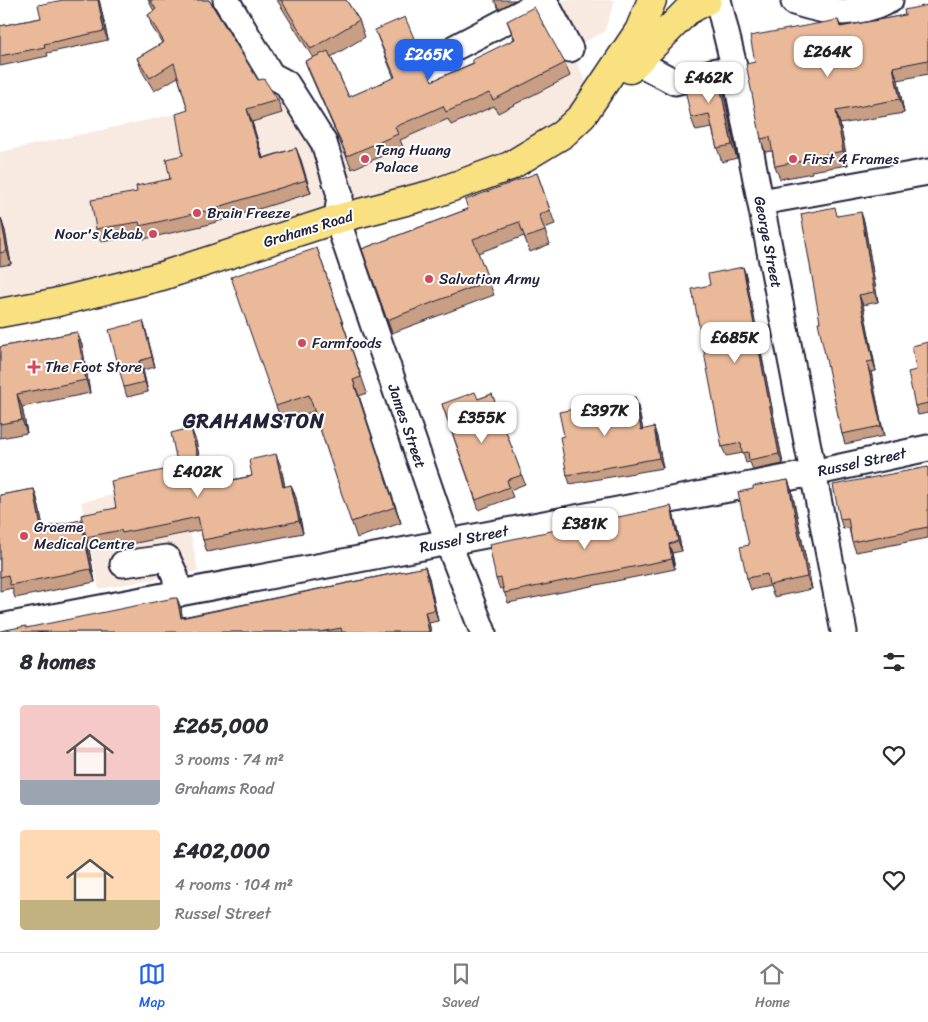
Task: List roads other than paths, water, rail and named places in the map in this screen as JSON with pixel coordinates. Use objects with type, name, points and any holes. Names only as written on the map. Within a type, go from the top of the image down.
[{"type":"main road","name":"Grahams Road","points":[[595,100],[639,32],[652,0]]},
{"type":"main road","name":"Grahams Road","points":[[0,313],[54,303],[162,276],[336,219],[433,194],[510,166],[563,134],[595,100],[637,62],[664,32],[687,11],[707,0]]},
{"type":"street","points":[[226,0],[272,75],[286,83],[324,143],[340,195],[336,219]]},
{"type":"street","points":[[456,47],[544,0],[570,49]]},
{"type":"street","name":"George Street","points":[[718,0],[734,66],[844,632]]},
{"type":"street","points":[[794,2],[822,11],[842,14],[890,0]]},
{"type":"street","points":[[637,62],[675,82],[716,71]]},
{"type":"street","points":[[761,202],[928,172]]},
{"type":"street","name":"James Street","points":[[336,219],[448,542],[483,632]]},
{"type":"street","name":"Russel Street","points":[[1,622],[178,594],[813,473],[928,448]]},
{"type":"street","points":[[123,564],[167,558],[175,575],[178,594]]},
{"type":"place","name":"Teng Huang Palace","points":[[365,159]]},
{"type":"place","name":"First 4 Frames","points":[[793,159]]},
{"type":"place","name":"Brain Freeze","points":[[197,213]]},
{"type":"place","name":"Noor's Kebab","points":[[153,234]]},
{"type":"place","name":"Salvation Army","points":[[429,279]]},
{"type":"place","name":"Farmfoods","points":[[302,343]]},
{"type":"place","name":"The Foot Store","points":[[34,367]]},
{"type":"place","name":"Graeme Medical Centre","points":[[24,536]]},
{"type":"district","name":"GRAHAMSTON","points":[[254,421]]}]
